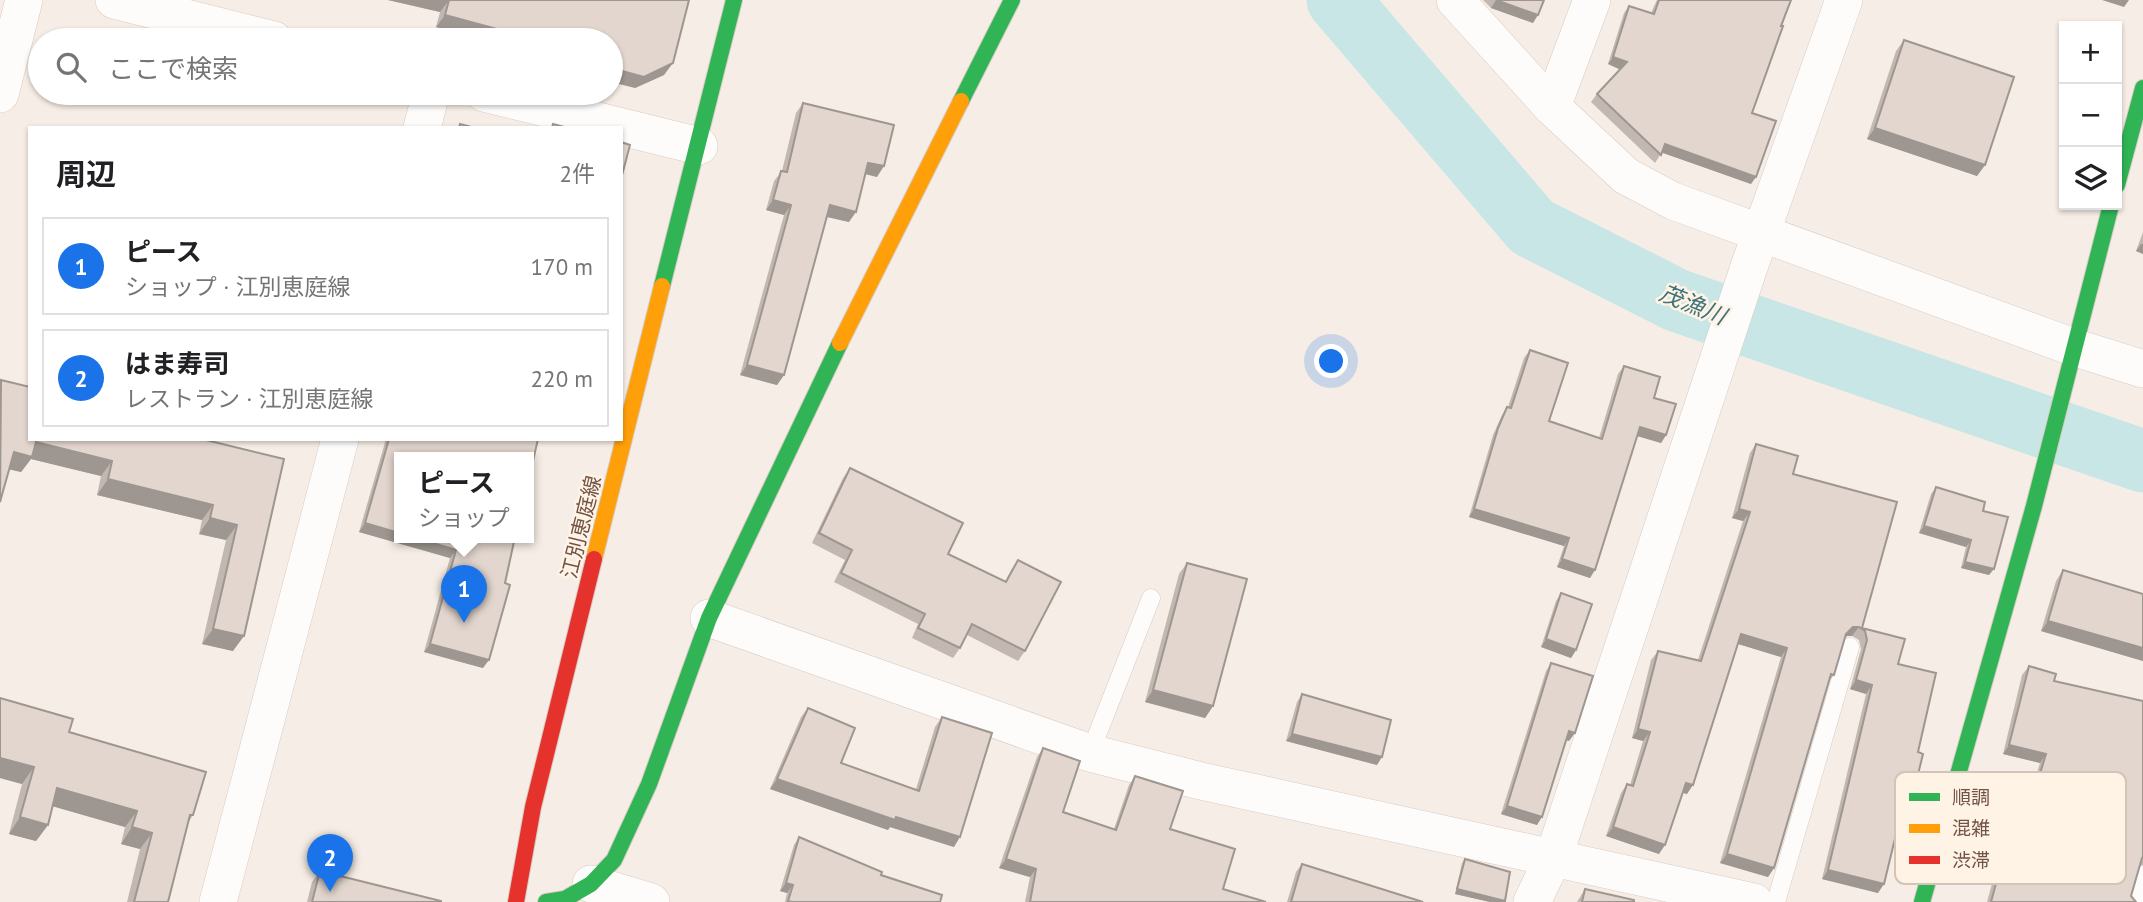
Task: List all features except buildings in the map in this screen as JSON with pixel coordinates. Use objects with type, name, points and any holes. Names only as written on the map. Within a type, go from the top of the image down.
[{"type":"street","points":[[0,94],[24,0]]},
{"type":"street","points":[[114,0],[226,28]]},
{"type":"street","name":"江別恵庭線","points":[[516,902],[533,807],[734,0]]},
{"type":"street","points":[[546,902],[565,899],[591,884],[614,860],[644,795],[709,618],[844,335],[1012,0]]},
{"type":"street","points":[[1455,0],[1552,107],[1626,176],[1755,251],[2143,369]]},
{"type":"street","points":[[1552,107],[1592,0]]},
{"type":"street","points":[[1532,902],[1554,856],[1755,251],[1844,0]]},
{"type":"street","points":[[2122,166],[2143,88]]},
{"type":"street","points":[[423,126],[428,105]]},
{"type":"street","points":[[533,105],[618,126]]},
{"type":"street","points":[[623,127],[699,146]]},
{"type":"street","points":[[1959,772],[2044,470],[2110,210]]},
{"type":"street","points":[[218,902],[339,441]]},
{"type":"street","points":[[709,618],[1090,753],[1201,781],[1554,856],[1754,902]]},
{"type":"street","points":[[591,884],[651,902]]},
{"type":"street","points":[[1922,902],[1927,884]]},
{"type":"lane","points":[[1090,753],[1151,598]]},
{"type":"lane","points":[[1776,902],[1850,647]]},
{"type":"lane","points":[[2136,902],[2143,875]]},
{"type":"waterway","name":"茂漁川","points":[[1338,0],[1532,227],[1676,300],[2143,461]]},
{"type":"traffic: fast","points":[[662,286],[734,0]]},
{"type":"traffic: fast","points":[[961,101],[1012,0]]},
{"type":"traffic: fast","points":[[2122,166],[2143,88]]},
{"type":"traffic: fast","points":[[1959,772],[2034,506],[2110,210]]},
{"type":"traffic: fast","points":[[546,902],[565,899],[591,884],[614,860],[649,784],[709,618],[840,343]]},
{"type":"traffic: fast","points":[[1922,902],[1927,884]]},
{"type":"traffic: slow","points":[[840,343],[961,101]]},
{"type":"traffic: slow","points":[[594,559],[662,286]]},
{"type":"traffic: jam","points":[[516,902],[533,807],[594,559]]},
{"type":"place","name":"ピース","points":[[464,623]]},
{"type":"place","name":"はま寿司","points":[[330,892]]}]
